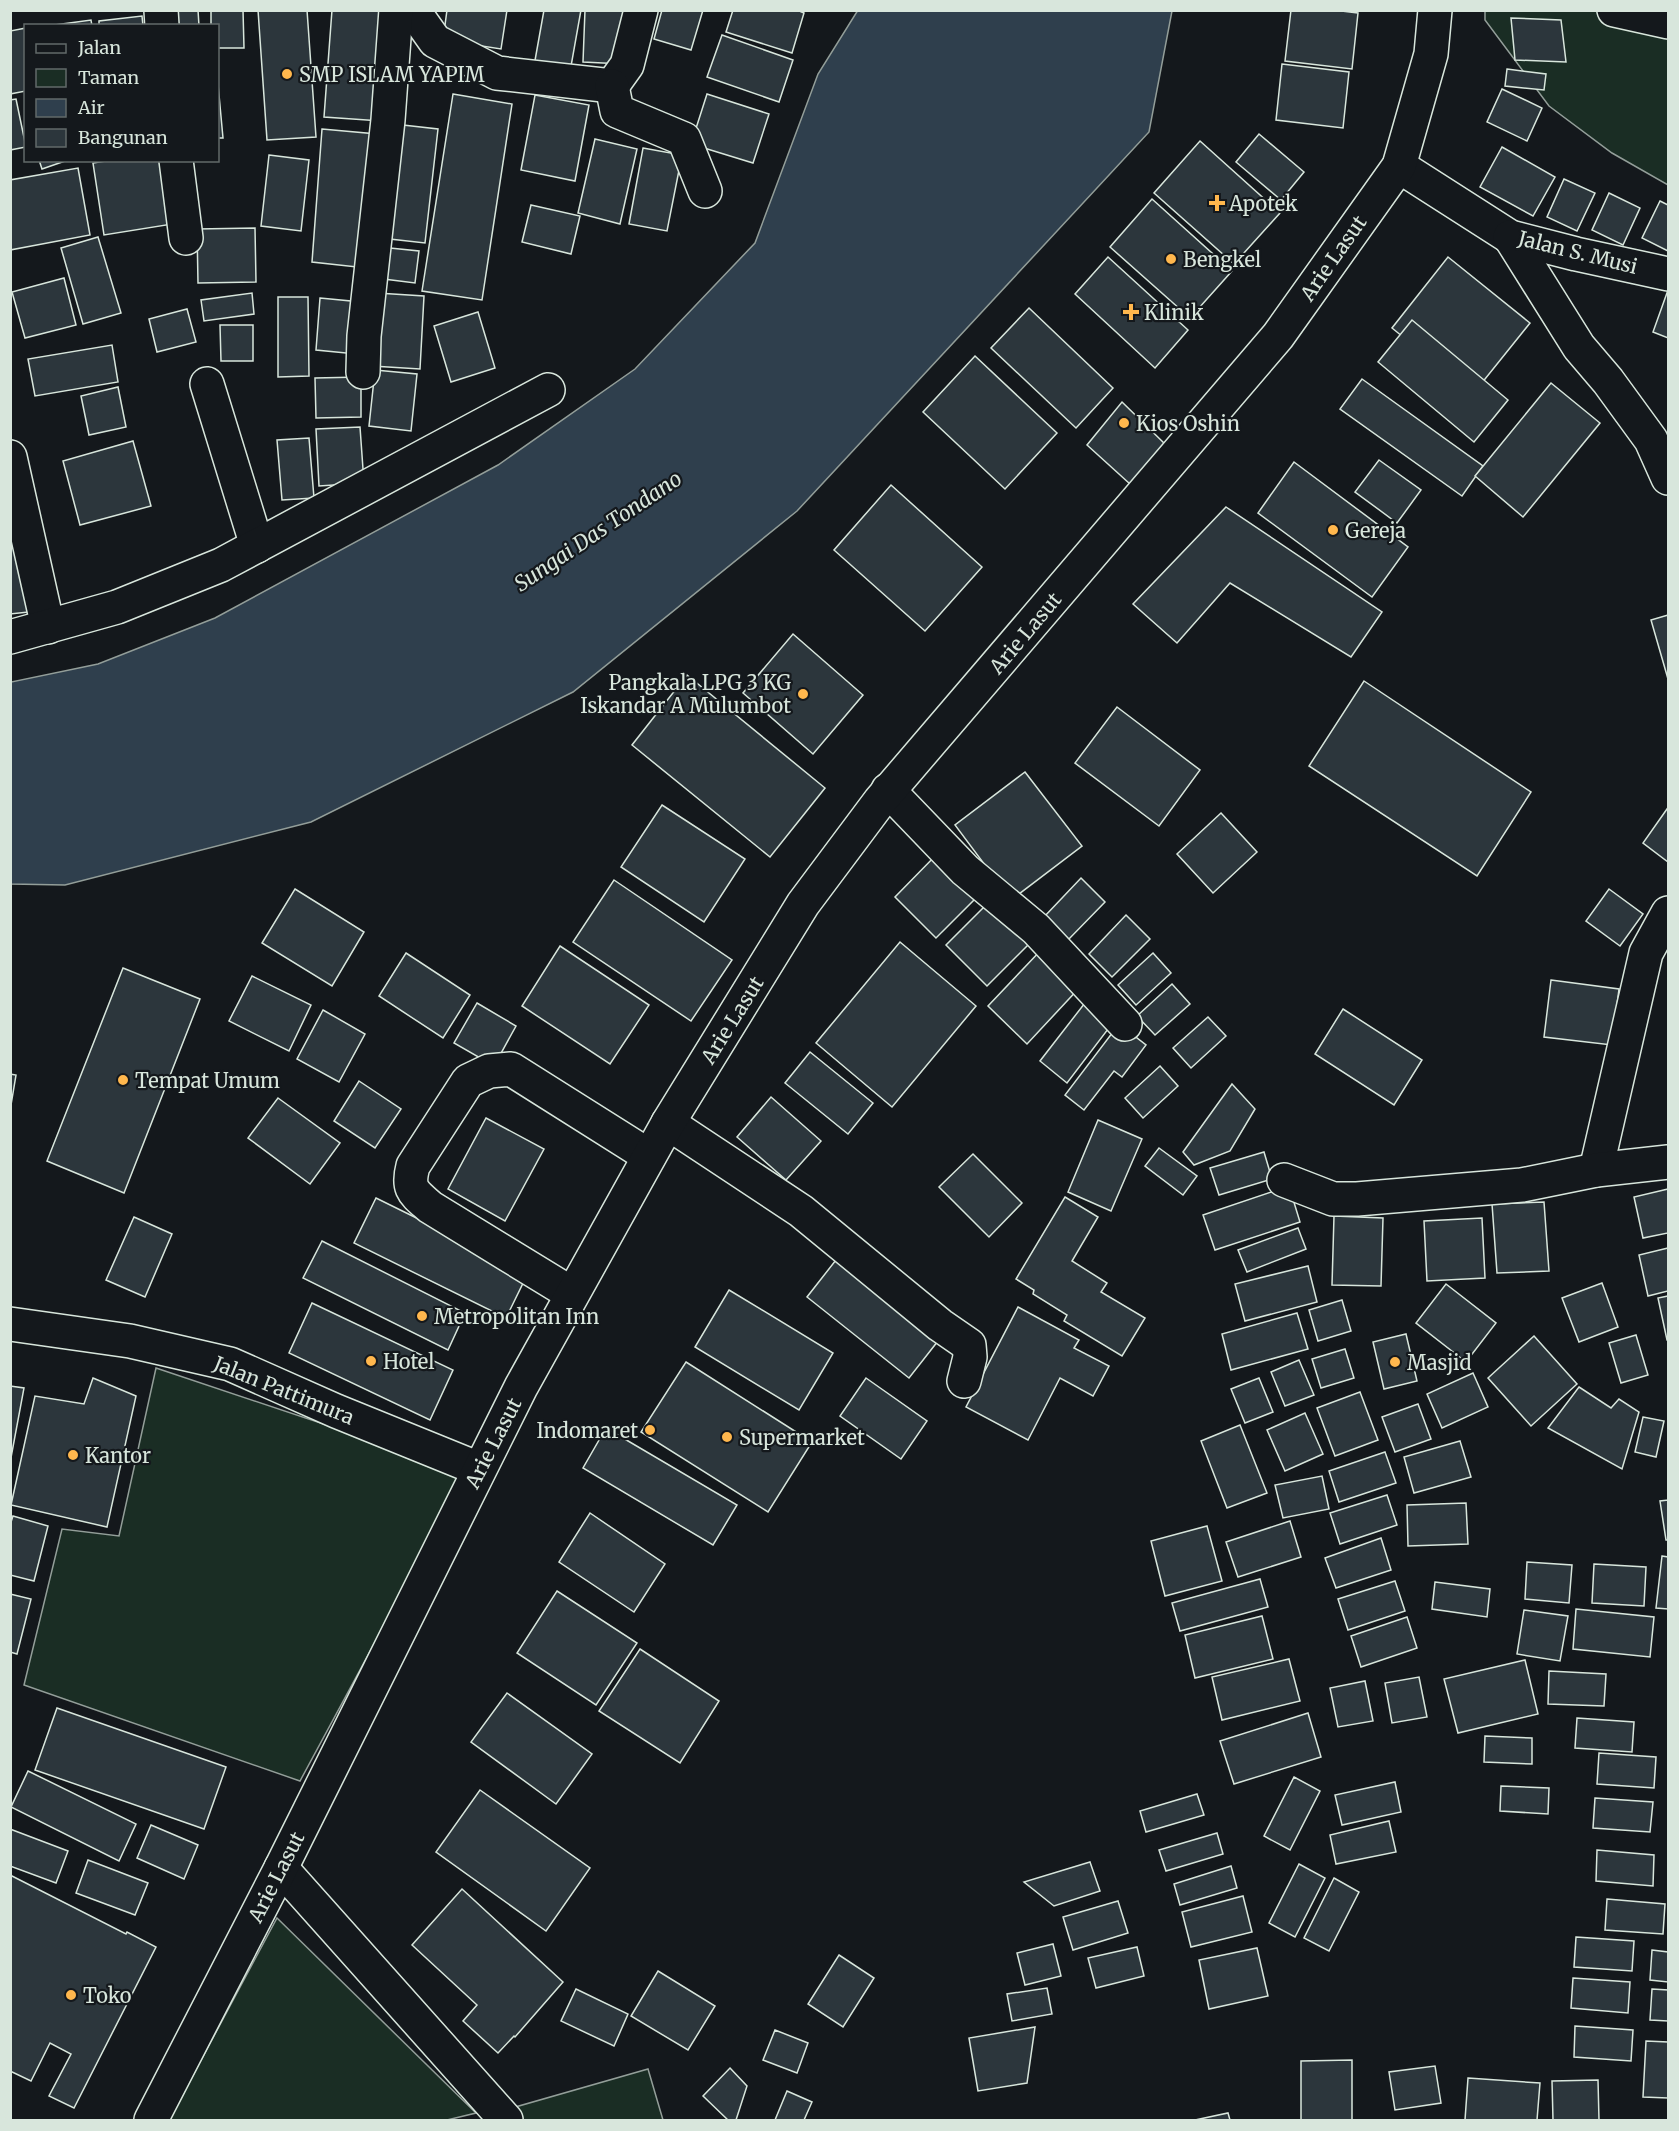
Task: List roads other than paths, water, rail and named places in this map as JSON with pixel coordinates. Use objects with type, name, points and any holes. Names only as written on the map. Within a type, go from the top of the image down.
[{"type":"street","points":[[363,372],[364,336],[388,120],[396,10]]},
{"type":"street","points":[[413,10],[435,41],[497,74],[612,86]]},
{"type":"street","points":[[641,10],[627,65],[612,86],[617,111],[684,140],[705,191]]},
{"type":"street","name":"Arie Lasut","points":[[152,2121],[281,1868],[520,1387],[668,1123],[803,904],[888,790],[1278,336],[1398,166],[1431,54],[1435,10]]},
{"type":"street","points":[[1614,10],[1668,22]]},
{"type":"street","points":[[176,162],[186,238]]},
{"type":"street","name":"Jalan S. Musi","points":[[1398,166],[1510,237],[1668,274]]},
{"type":"street","points":[[1510,237],[1579,346],[1652,440],[1668,478]]},
{"type":"street","points":[[207,384],[256,546]]},
{"type":"street","points":[[10,637],[117,606],[221,565],[548,390]]},
{"type":"street","points":[[10,457],[48,627]]},
{"type":"street","points":[[888,790],[964,870],[1036,928],[1125,1024]]},
{"type":"street","points":[[1596,1170],[1646,953],[1668,913]]},
{"type":"street","points":[[572,1294],[430,1207],[414,1193],[409,1180],[413,1166],[468,1081],[489,1071],[511,1069],[649,1156]]},
{"type":"street","points":[[668,1123],[801,1211],[969,1346],[970,1357],[964,1381]]},
{"type":"street","points":[[1284,1180],[1333,1199],[1357,1199],[1522,1185],[1596,1170],[1668,1162]]},
{"type":"street","name":"Jalan Pattimura","points":[[10,1324],[130,1341],[230,1364],[336,1411],[479,1469]]},
{"type":"street","points":[[281,1868],[506,2121]]},
{"type":"water","name":"Sungai Das Tondano","points":[[858,10],[1172,11],[1149,132],[797,511],[573,692],[311,822],[65,885],[11,884],[11,682],[98,664],[215,618],[498,465],[635,369],[755,243],[818,74]]},
{"type":"place","name":"SMP ISLAM YAPIM","points":[[287,74]]},
{"type":"place","name":"Apotek","points":[[1217,203]]},
{"type":"place","name":"Bengkel","points":[[1171,259]]},
{"type":"place","name":"Klinik","points":[[1131,312]]},
{"type":"place","name":"Kios Oshin","points":[[1124,423]]},
{"type":"place","name":"Gereja","points":[[1333,530]]},
{"type":"place","name":"Pangkala LPG 3 KG Iskandar A Mulumbot","points":[[803,694]]},
{"type":"place","name":"Tempat Umum","points":[[123,1080]]},
{"type":"place","name":"Metropolitan Inn","points":[[422,1316]]},
{"type":"place","name":"Hotel","points":[[371,1361]]},
{"type":"place","name":"Masjid","points":[[1395,1362]]},
{"type":"place","name":"Indomaret","points":[[650,1430]]},
{"type":"place","name":"Supermarket","points":[[727,1437]]},
{"type":"place","name":"Kantor","points":[[73,1455]]},
{"type":"place","name":"Toko","points":[[71,1995]]}]
